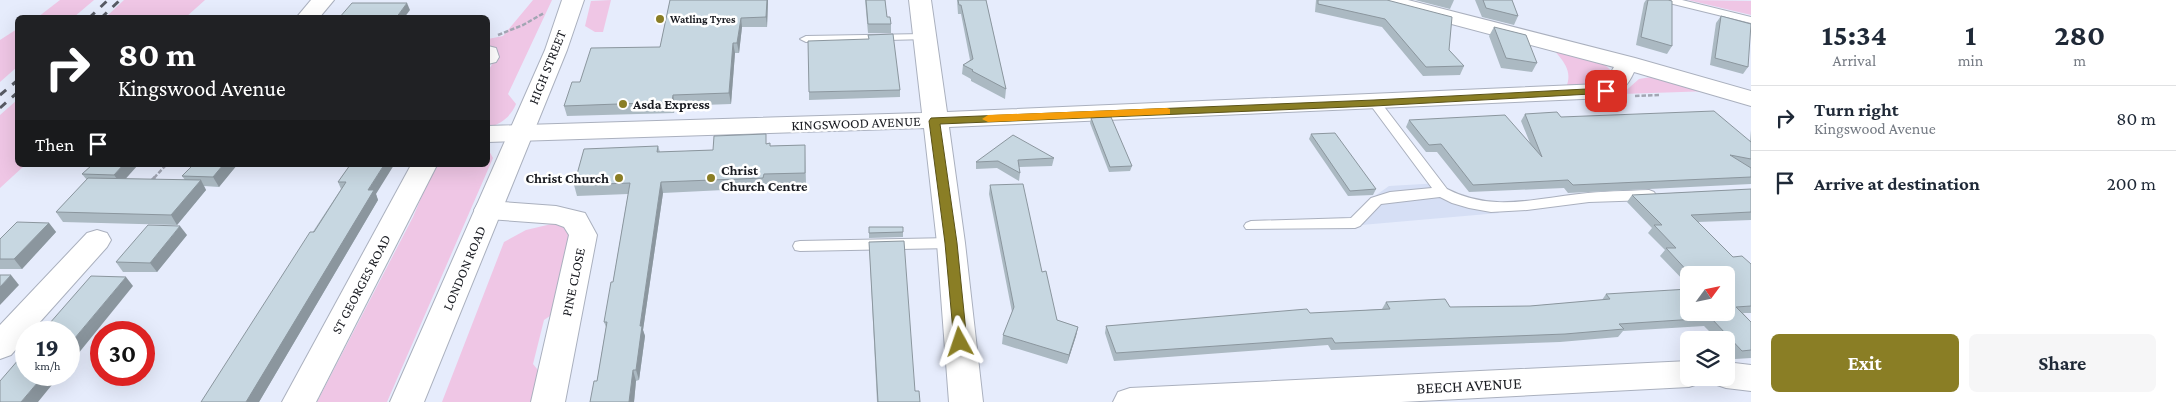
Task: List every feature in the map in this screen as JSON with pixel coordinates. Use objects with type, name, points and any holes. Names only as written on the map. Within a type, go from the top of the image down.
[{"type":"street","points":[[310,15],[323,0]]},
{"type":"street","name":"HIGH STREET","points":[[520,134],[556,50],[573,0]]},
{"type":"street","points":[[920,0],[951,243],[966,402]]},
{"type":"street","points":[[1383,0],[1627,64],[1751,99]]},
{"type":"street","name":"KINGSWOOD AVENUE","points":[[520,134],[934,121],[1374,103],[1606,91],[1618,81],[1627,64]]},
{"type":"street","points":[[490,134],[520,134]]},
{"type":"street","name":"LONDON ROAD","points":[[407,402],[520,134]]},
{"type":"street","name":"ST GEORGES ROAD","points":[[299,402],[423,167]]},
{"type":"street","name":"PINE CLOSE","points":[[488,210],[556,215],[575,220],[583,235],[548,402]]},
{"type":"street","points":[[0,346],[97,240]]},
{"type":"street","name":"BEECH AVENUE","points":[[1130,402],[1680,374]]},
{"type":"street","points":[[1735,376],[1751,378]]},
{"type":"lane","points":[[1669,0],[1751,20]]},
{"type":"lane","points":[[806,39],[924,37]]},
{"type":"lane","points":[[1374,103],[1442,192],[1455,201],[1482,206],[1528,205],[1581,198],[1661,194]]},
{"type":"lane","points":[[1251,226],[1355,223],[1376,202],[1390,197],[1442,192]]},
{"type":"lane","points":[[800,246],[951,243]]},
{"type":"path","points":[[491,44],[502,35],[545,12]]},
{"type":"path","points":[[147,186],[164,167]]},
{"type":"shaded area","points":[[60,0],[94,0],[76,15],[41,15]]},
{"type":"shaded area","points":[[124,0],[205,0],[188,15],[108,15]]},
{"type":"shaded area","points":[[533,0],[552,0],[508,94],[516,104],[514,109],[505,119],[490,127],[490,68],[494,61],[494,51],[490,46],[490,39],[503,36]]},
{"type":"shaded area","points":[[611,0],[603,32],[595,32],[585,26],[591,1]]},
{"type":"shaded area","points":[[1688,0],[1751,1],[1751,15]]},
{"type":"shaded area","points":[[15,30],[15,69],[0,82],[0,40]]},
{"type":"shaded area","points":[[1550,46],[1592,57],[1612,72],[1604,81],[1598,84],[1567,85],[1567,69]]},
{"type":"shaded area","points":[[1651,77],[1711,91],[1622,94],[1639,79]]},
{"type":"shaded area","points":[[15,102],[15,167],[23,167],[0,188],[0,115]]},
{"type":"shaded area","points":[[490,153],[493,158],[490,165]]},
{"type":"shaded area","points":[[434,167],[489,167],[387,402],[317,402],[413,217]]},
{"type":"shaded area","points":[[1440,183],[1451,194],[1490,203],[1499,213],[1350,226],[1347,220],[1389,186]]},
{"type":"shaded area","points":[[560,222],[575,234],[556,312],[544,320],[533,364],[542,375],[536,402],[442,402],[504,242],[526,230]]},
{"type":"building","points":[[670,0],[767,0],[766,17],[741,18],[737,43],[733,43],[729,93],[673,95],[672,102],[564,106],[572,82],[580,82],[591,48],[660,47]]},
{"type":"building","points":[[866,0],[885,0],[887,17],[890,17],[891,24],[868,24]]},
{"type":"building","points":[[958,0],[986,0],[1006,89],[963,65],[973,59],[961,5],[959,5]]},
{"type":"building","points":[[1318,0],[1387,0],[1452,17],[1449,50],[1464,66],[1426,67],[1385,19],[1318,4]]},
{"type":"building","points":[[1483,0],[1512,0],[1518,16],[1486,8]]},
{"type":"building","points":[[1648,0],[1672,1],[1672,46],[1641,37]]},
{"type":"building","points":[[352,3],[407,3],[398,15],[342,15]]},
{"type":"building","points":[[1721,16],[1751,24],[1748,67],[1715,58]]},
{"type":"building","points":[[1494,27],[1526,35],[1537,63],[1506,58]]},
{"type":"building","points":[[893,34],[900,90],[809,92],[808,41],[869,39],[868,35]]},
{"type":"building","points":[[1714,111],[1751,142],[1751,159],[1730,155],[1751,168],[1751,177],[1573,185],[1568,180],[1473,185],[1441,144],[1429,145],[1409,120],[1505,115],[1542,157],[1525,114],[1557,112],[1561,117]]},
{"type":"building","points":[[1111,117],[1132,166],[1110,167],[1091,118]]},
{"type":"building","points":[[1335,133],[1376,189],[1350,191],[1311,134]]},
{"type":"building","points":[[766,134],[766,144],[770,143],[770,146],[805,145],[805,173],[764,174],[763,178],[661,182],[640,326],[642,326],[636,370],[633,370],[629,402],[590,402],[594,381],[597,381],[607,322],[604,322],[630,183],[574,185],[584,149],[658,146],[657,152],[713,150],[714,136]]},
{"type":"building","points":[[1013,135],[1054,158],[1018,160],[1020,173],[998,161],[976,162]]},
{"type":"building","points":[[90,167],[121,167],[114,175],[82,174]]},
{"type":"building","points":[[191,167],[221,167],[213,177],[182,176]]},
{"type":"building","points":[[349,167],[383,167],[368,190],[374,190],[246,402],[201,402],[310,232],[314,232],[346,182],[338,182]]},
{"type":"building","points":[[88,178],[201,180],[171,215],[56,212]]},
{"type":"building","points":[[1023,184],[1042,272],[1046,271],[1057,320],[1078,327],[1069,355],[1003,335],[1014,307],[990,185]]},
{"type":"building","points":[[1751,189],[1751,212],[1691,215],[1733,257],[1742,256],[1751,264],[1751,306],[1736,307],[1751,322],[1751,350],[1742,351],[1735,344],[1735,331],[1723,331],[1714,321],[1735,321],[1735,266],[1683,266],[1666,248],[1676,248],[1654,225],[1662,225],[1632,195]]},
{"type":"building","points":[[17,222],[49,223],[14,259],[0,259],[0,239]]},
{"type":"building","points":[[148,225],[180,226],[150,263],[116,262]]},
{"type":"building","points":[[869,227],[903,227],[903,232],[869,233]]},
{"type":"building","points":[[904,241],[915,391],[919,391],[920,402],[878,402],[869,242]]},
{"type":"building","points":[[0,275],[11,275],[0,287]]},
{"type":"building","points":[[91,276],[126,277],[80,332],[80,321],[52,321]]},
{"type":"building","points":[[1680,290],[1680,320],[1619,324],[1624,329],[1565,334],[1335,343],[1332,338],[1116,353],[1106,326],[1307,309],[1310,313],[1390,309],[1386,302],[1445,299],[1450,307],[1530,306],[1610,299],[1606,294]]},
{"type":"building","points":[[15,364],[15,386],[35,386],[21,402],[0,402],[0,381]]},
{"type":"railway","points":[[92,15],[108,0]]},
{"type":"railway","points":[[104,15],[120,0]]},
{"type":"railway","points":[[0,95],[15,82]]},
{"type":"railway","points":[[0,108],[15,95]]},
{"type":"slow traffic","points":[[988,119],[1167,112]]},
{"type":"place","name":"Watling Tyres","points":[[660,19]]},
{"type":"place","name":"Asda Express","points":[[623,104]]},
{"type":"place","name":"Christ Church","points":[[619,178]]},
{"type":"place","name":"Christ Church Centre","points":[[711,178]]},
{"type":"route","points":[[960,342],[951,243],[934,121],[1374,103],[1606,91]]}]
